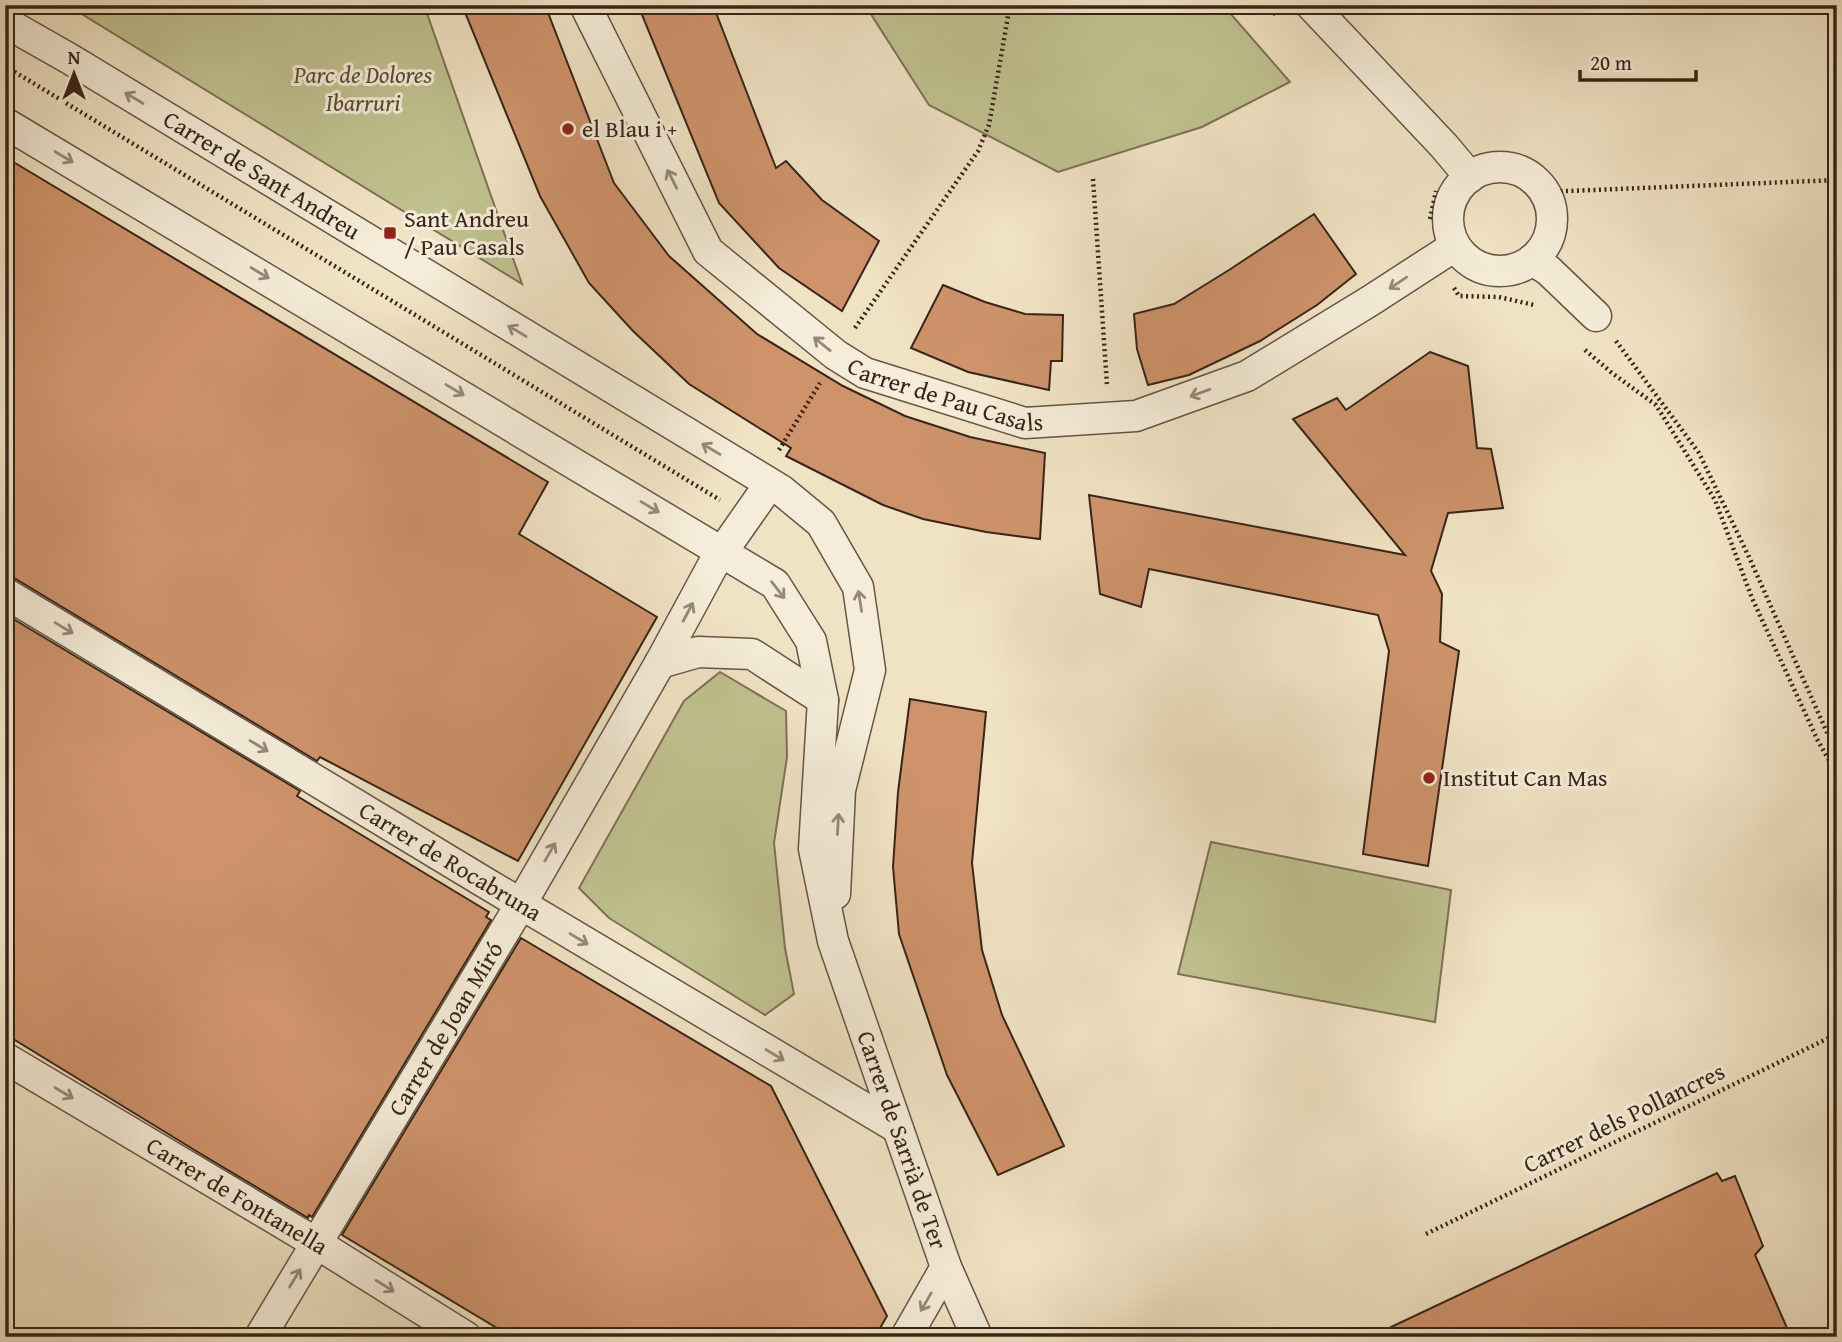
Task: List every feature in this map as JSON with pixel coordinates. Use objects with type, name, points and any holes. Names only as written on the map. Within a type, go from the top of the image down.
[{"type":"street","name":"Carrer de Pau Casals","points":[[585,5],[708,251],[836,355],[865,373],[1025,423],[1136,415],[1247,376],[1445,252]]},
{"type":"street","points":[[1311,5],[1470,177]]},
{"type":"street","name":"Carrer de Sant Andreu","points":[[5,22],[70,59],[764,493]]},
{"type":"street","points":[[5,123],[723,551]]},
{"type":"street","points":[[1502,167],[1519,170],[1533,179],[1544,192],[1551,206],[1550,236],[1532,260],[1516,269],[1499,271],[1481,267],[1445,252],[1451,200],[1459,187],[1470,177],[1485,169],[1502,167]]},
{"type":"street","points":[[1532,260],[1548,271],[1596,316]]},
{"type":"street","name":"Carrer de Sarrià de Ter","points":[[764,493],[781,490],[821,523],[858,587],[870,670],[840,790],[832,941]]},
{"type":"street","name":"Carrer de Joan Miró","points":[[260,1337],[521,904],[723,551],[764,493]]},
{"type":"street","name":"Carrer de Sarrià de Ter","points":[[723,551],[775,583],[811,641],[823,700],[814,849],[832,941],[946,1267],[977,1337]]},
{"type":"street","name":"Carrer de Rocabruna","points":[[5,593],[896,1127]]},
{"type":"street","points":[[660,663],[698,652],[752,654],[823,700]]},
{"type":"street","name":"Carrer de Fontanella","points":[[5,1058],[466,1337]]},
{"type":"street","points":[[906,1337],[946,1267]]},
{"type":"path","points":[[764,493],[779,449],[836,355],[978,151],[989,125],[1010,5]]},
{"type":"path","points":[[1266,5],[1285,24]]},
{"type":"path","name":"Carrer de Sant Andreu","points":[[5,66],[722,502]]},
{"type":"path","points":[[1093,179],[1110,417]]},
{"type":"path","points":[[1544,192],[1837,180]]},
{"type":"path","points":[[1433,182],[1437,192],[1423,237],[1445,252],[1459,296],[1499,297],[1536,306]]},
{"type":"path","points":[[1596,316],[1648,381],[1699,453],[1837,755]]},
{"type":"path","points":[[1583,348],[1656,405],[1715,500],[1752,598],[1818,741],[1837,774]]},
{"type":"path","name":"Carrer dels Pollancres","points":[[1426,1234],[1837,1034]]},
{"type":"green space","name":"Parc de Dolores Ibarruri","points":[[67,5],[424,5],[522,284]]},
{"type":"green space","points":[[865,5],[1223,5],[1290,82],[1202,127],[1058,172],[929,105]]},
{"type":"green space","points":[[720,672],[786,711],[787,757],[774,843],[785,948],[794,994],[765,1015],[609,918],[579,888],[684,701]]},
{"type":"green space","points":[[1211,842],[1451,890],[1435,1022],[1178,974]]},
{"type":"building","points":[[462,5],[545,5],[614,183],[669,256],[757,334],[843,386],[905,416],[970,437],[1045,453],[1040,539],[986,532],[923,519],[883,505],[786,456],[791,448],[689,384],[633,331],[589,283],[540,196]]},
{"type":"building","points":[[638,5],[713,5],[776,168],[786,161],[822,200],[879,241],[842,311],[779,268],[719,203]]},
{"type":"building","points":[[5,157],[548,482],[519,534],[657,617],[518,861],[320,757],[317,761],[14,578],[5,576]]},
{"type":"building","points":[[1314,214],[1356,274],[1317,305],[1260,341],[1189,375],[1148,385],[1137,349],[1134,314],[1174,304]]},
{"type":"building","points":[[943,285],[1025,314],[1063,315],[1062,361],[1051,361],[1049,390],[968,372],[911,348]]},
{"type":"building","points":[[1430,352],[1468,366],[1477,448],[1491,449],[1503,508],[1448,513],[1431,571],[1442,594],[1440,642],[1459,651],[1428,866],[1363,854],[1389,651],[1378,615],[1149,569],[1141,607],[1100,594],[1089,495],[1405,555],[1293,419],[1337,398],[1346,410]]},
{"type":"building","points":[[5,614],[300,791],[297,796],[489,912],[486,917],[491,920],[312,1217],[309,1215],[308,1218],[5,1034]]},
{"type":"building","points":[[910,699],[986,712],[972,863],[982,950],[1002,1015],[1064,1146],[998,1175],[947,1075],[899,934],[893,867],[898,792]]},
{"type":"building","points":[[521,938],[771,1086],[887,1316],[875,1337],[512,1337],[342,1235]]},
{"type":"building","points":[[1717,1173],[1722,1181],[1735,1176],[1763,1246],[1755,1255],[1791,1337],[1370,1337]]},
{"type":"place","name":"el Blau i +","points":[[568,129]]},
{"type":"place","name":"Sant Andreu / Pau Casals","points":[[390,233]]},
{"type":"place","name":"Institut Can Mas","points":[[1429,778]]}]
